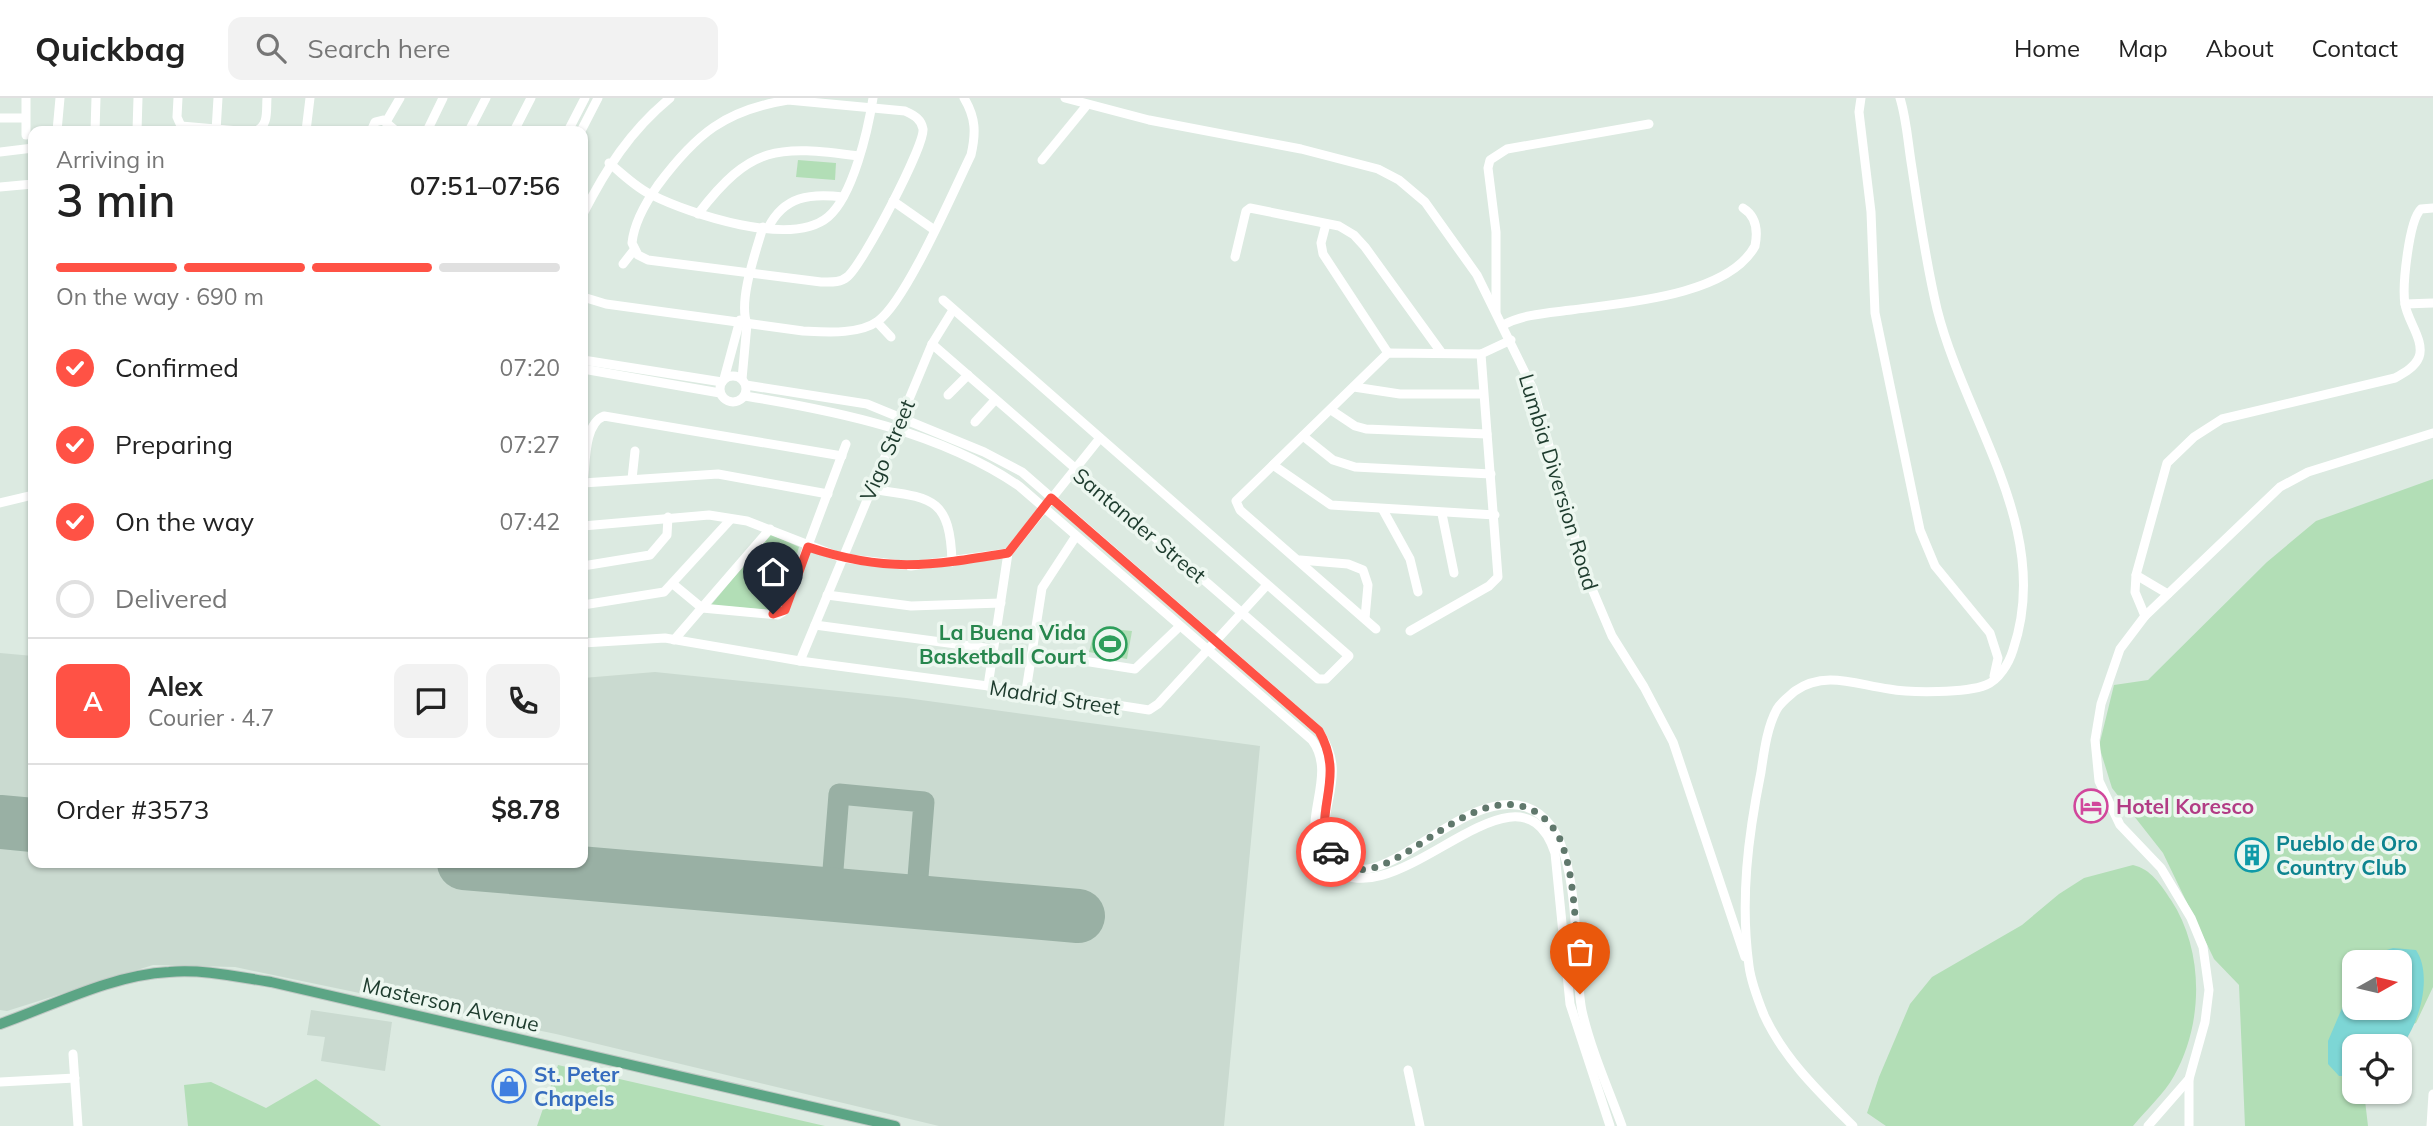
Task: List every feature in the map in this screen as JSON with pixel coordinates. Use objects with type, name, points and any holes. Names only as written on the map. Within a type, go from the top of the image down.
[{"type":"main road","name":"Masterson Avenue","points":[[0,1024],[131,977],[161,972],[196,972],[271,982],[895,1126]]},
{"type":"street","points":[[26,98],[26,135]]},
{"type":"street","points":[[57,126],[60,98]]},
{"type":"street","points":[[95,126],[96,98]]},
{"type":"street","points":[[137,126],[138,98]]},
{"type":"street","points":[[178,98],[177,117],[181,126]]},
{"type":"street","points":[[216,126],[218,98]]},
{"type":"street","points":[[264,126],[267,98]]},
{"type":"street","points":[[307,126],[310,98]]},
{"type":"street","points":[[392,126],[400,98]]},
{"type":"street","points":[[429,126],[443,98]]},
{"type":"street","points":[[472,126],[486,98]]},
{"type":"street","points":[[517,126],[531,98]]},
{"type":"street","points":[[571,126],[585,98]]},
{"type":"street","points":[[584,126],[598,98]]},
{"type":"street","points":[[588,204],[609,163],[633,132],[670,98]]},
{"type":"street","points":[[588,299],[606,304],[831,333],[877,322],[905,287],[971,155],[976,132],[971,111],[964,98]]},
{"type":"street","name":"Lumbia Diversion Road","points":[[1065,98],[1087,105],[1301,149],[1390,174],[1425,202],[1476,275],[1511,340],[1533,389],[1584,570],[1612,636],[1673,742],[1729,918],[1749,969]]},
{"type":"street","points":[[1861,98],[1858,112],[1871,212],[1875,313],[1912,496],[1923,541],[1935,566],[1990,633],[1998,658],[1992,681]]},
{"type":"street","points":[[1853,1126],[1807,1080],[1780,1042],[1765,1017],[1749,969],[1745,902],[1746,858],[1762,762],[1778,707],[1801,688],[1830,679],[1908,691],[1976,688],[1992,681],[2012,654],[2021,621],[2024,596],[2021,549],[2003,482],[1964,390],[1938,309],[1900,98]]},
{"type":"street","points":[[623,264],[634,250],[633,233],[651,195],[682,153],[705,132],[746,109],[788,100],[872,102],[916,116],[922,125],[922,139],[893,201],[861,261],[848,277],[836,282],[821,282],[750,274],[648,260],[634,250]]},
{"type":"street","points":[[609,163],[651,195],[698,214],[765,228],[797,228],[821,222],[843,197],[859,156],[872,102]]},
{"type":"street","points":[[1042,160],[1087,105]]},
{"type":"street","points":[[0,118],[25,118]]},
{"type":"street","points":[[1496,314],[1496,232],[1488,168],[1490,159],[1507,149],[1649,124]]},
{"type":"street","points":[[0,152],[28,149]]},
{"type":"street","points":[[698,214],[734,172],[762,156],[794,149],[859,156]]},
{"type":"street","points":[[0,187],[28,184]]},
{"type":"street","points":[[745,396],[743,321],[750,274],[765,228],[778,210],[797,198],[822,195],[843,197]]},
{"type":"street","points":[[893,201],[933,229]]},
{"type":"street","points":[[1234,257],[1246,211],[1250,208],[1326,224],[1354,235],[1441,352]]},
{"type":"street","points":[[1503,325],[1527,316],[1644,300],[1723,278],[1755,246],[1756,227],[1752,216],[1742,208]]},
{"type":"street","points":[[2145,617],[2135,593],[2136,575],[2167,463],[2178,451],[2193,437],[2222,419],[2395,378],[2419,357],[2420,348],[2405,304],[2415,215],[2421,209],[2433,208]]},
{"type":"street","points":[[1326,224],[1321,243],[1323,254],[1388,353]]},
{"type":"street","points":[[943,300],[1267,585]]},
{"type":"street","points":[[2405,304],[2433,303]]},
{"type":"street","name":"Vigo Street","points":[[800,661],[932,344],[953,310]]},
{"type":"street","points":[[720,393],[743,321]]},
{"type":"street","points":[[877,322],[891,337]]},
{"type":"street","points":[[1376,629],[1236,504],[1388,353],[1481,354],[1511,340]]},
{"type":"street","name":"Santander Street","points":[[932,344],[1320,680],[1328,678],[1349,656],[1267,585]]},
{"type":"street","points":[[1409,631],[1495,582],[1499,573],[1481,354]]},
{"type":"street","points":[[588,361],[723,380],[735,376],[744,382],[867,404],[1005,462],[1051,498],[1319,731],[1329,753],[1332,773],[1323,831],[1333,855],[1345,865],[1366,870],[1385,865],[1473,811],[1496,804],[1527,807],[1552,826],[1565,851],[1581,1007],[1622,1126]]},
{"type":"street","points":[[588,370],[720,393],[732,403],[745,396],[864,418],[978,461],[1019,486],[1207,651],[1303,731],[1321,755],[1322,775],[1313,836],[1320,854],[1343,876],[1356,880],[1379,879],[1473,828],[1499,818],[1527,821],[1546,836],[1557,864],[1570,1004],[1610,1126]]},
{"type":"street","points":[[948,396],[968,375]]},
{"type":"street","points":[[1354,387],[1400,394],[1483,394]]},
{"type":"street","points":[[975,422],[995,400]]},
{"type":"street","points":[[1331,410],[1355,426],[1366,429],[1487,434]]},
{"type":"street","points":[[588,449],[591,428],[604,416],[842,456]]},
{"type":"street","points":[[2189,1126],[2189,1079],[2209,999],[2203,947],[2191,918],[2168,877],[2120,825],[2110,807],[2096,769],[2095,740],[2108,680],[2120,649],[2145,617],[2267,498],[2292,479],[2433,433]]},
{"type":"street","points":[[1303,436],[1333,460],[1355,467],[1491,474]]},
{"type":"street","points":[[988,686],[1008,553],[1100,438]]},
{"type":"street","points":[[673,584],[702,608],[781,614],[846,444]]},
{"type":"street","points":[[632,479],[635,451]]},
{"type":"street","points":[[1273,465],[1325,502],[1383,510],[1495,515]]},
{"type":"street","points":[[588,483],[718,474],[828,494]]},
{"type":"street","points":[[870,489],[933,502],[943,514],[951,533],[952,562]]},
{"type":"street","points":[[0,503],[28,496]]},
{"type":"street","points":[[1383,510],[1410,559],[1418,592]]},
{"type":"street","points":[[1442,514],[1454,573]]},
{"type":"street","points":[[588,525],[709,515],[770,529],[808,547],[842,558],[911,566],[1008,553]]},
{"type":"street","points":[[588,565],[650,555],[667,535],[668,517]]},
{"type":"street","points":[[588,604],[658,595],[673,584],[731,519]]},
{"type":"street","points":[[674,640],[770,529]]},
{"type":"street","points":[[1026,691],[1042,588],[1076,536]]},
{"type":"street","points":[[1300,560],[1348,564],[1363,570],[1368,585],[1365,618]]},
{"type":"street","points":[[2136,575],[2168,594]]},
{"type":"street","name":"Madrid Street","points":[[588,643],[645,637],[674,640],[800,661],[1149,710],[1158,704],[1267,585]]},
{"type":"street","points":[[827,595],[911,606],[1001,603]]},
{"type":"street","points":[[815,625],[993,649]]},
{"type":"street","points":[[1032,653],[1135,669],[1180,626]]},
{"type":"street","points":[[1280,713],[1288,703]]},
{"type":"street","points":[[74,1054],[78,1126]]},
{"type":"street","points":[[1408,1070],[1420,1126]]},
{"type":"street","points":[[0,1082],[75,1078]]},
{"type":"street","points":[[2148,1126],[2189,1079]]},
{"type":"street","points":[[2431,1126],[2433,1094]]},
{"type":"shaded area","points":[[0,653],[28,656],[28,868],[588,868],[588,678],[655,672],[906,698],[1260,746],[1224,1126],[939,1126],[556,1034],[235,967],[153,965],[7,1011],[0,1010]]},
{"type":"shaded area","points":[[311,1010],[392,1022],[385,1071],[321,1061],[325,1037],[307,1035]]},
{"type":"green space","points":[[798,160],[836,163],[835,180],[796,177]]},
{"type":"green space","points":[[2433,479],[2433,987],[2416,1023],[2386,1034],[2342,1034],[2342,1104],[2365,1104],[2368,1126],[2245,1126],[2239,985],[2214,959],[2163,853],[2112,788],[2099,746],[2114,685],[2148,680],[2267,562],[2316,521]]},
{"type":"green space","points":[[770,534],[799,547],[780,611],[711,605]]},
{"type":"green space","name":"La Buena Vida Basketball Court","points":[[1112,629],[1132,631],[1127,659],[1089,652],[1093,636]]},
{"type":"green space","points":[[2133,865],[2155,878],[2182,920],[2190,941],[2196,987],[2191,1033],[2184,1055],[2170,1083],[2133,1126],[1886,1126],[1867,1113],[1910,1004],[1932,977],[2022,925],[2059,894],[2084,878]]},
{"type":"green space","points":[[558,1065],[825,1126],[537,1126]]},
{"type":"green space","points":[[316,1079],[381,1126],[188,1126],[184,1085],[211,1082],[266,1108]]},
{"type":"water","points":[[2393,948],[2416,950],[2421,960],[2424,986],[2418,1014],[2409,1034],[2342,1034],[2342,1076],[2339,1076],[2328,1064],[2328,1041],[2342,1008],[2342,1020],[2412,1020],[2412,950],[2387,950]]},
{"type":"taxiway","points":[[831,895],[839,794],[924,802],[916,902]]},
{"type":"runway","points":[[0,822],[28,825]]},
{"type":"runway","points":[[522,868],[1078,916]]},
{"type":"way so far","points":[[1331,852],[1345,865],[1356,869],[1374,869],[1385,865],[1473,811],[1496,804],[1527,807],[1541,815],[1552,826],[1565,851],[1580,994]]},
{"type":"place","name":"La Buena Vida Basketball Court","points":[[1110,644]]},
{"type":"place","name":"Hotel Koresco","points":[[2091,806]]},
{"type":"place","name":"Pueblo de Oro Country Club","points":[[2252,855]]},
{"type":"place","name":"St. Peter Chapels","points":[[509,1086]]},
{"type":"route","points":[[773,614],[781,614],[785,610],[808,547],[858,561],[911,566],[928,566],[1008,553],[1051,498],[1319,731],[1325,740],[1332,764],[1323,831],[1331,852]]}]
